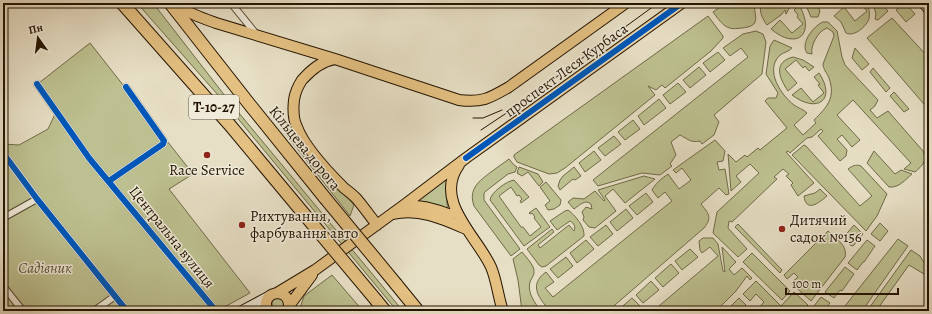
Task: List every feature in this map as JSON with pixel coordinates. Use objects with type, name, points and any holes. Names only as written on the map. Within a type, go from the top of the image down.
[{"type":"highway","name":"Т-10-27","points":[[122,3],[224,118],[385,311]]},
{"type":"highway","name":"Кільцева дорога","points":[[170,3],[250,105],[418,311]]},
{"type":"main road","name":"проспект Леся Курбаса","points":[[176,3],[180,7],[201,17],[258,36],[335,59],[459,100],[474,102],[491,98],[509,87],[626,3]]},
{"type":"main road","name":"проспект Леся Курбаса","points":[[315,270],[468,156],[682,3]]},
{"type":"main road","points":[[922,3],[929,10]]},
{"type":"main road","points":[[335,59],[327,60],[318,65],[300,83],[296,93],[293,112],[296,127],[305,142],[320,161],[344,188],[355,197],[377,225]]},
{"type":"main road","points":[[468,156],[457,168],[451,181],[451,192],[454,205],[464,225],[491,267],[503,311]]},
{"type":"main road","points":[[404,205],[426,207],[447,214],[464,225]]},
{"type":"main road","points":[[389,215],[418,212],[464,225]]},
{"type":"main road","points":[[241,311],[315,270]]},
{"type":"main road","points":[[288,310],[315,270]]},
{"type":"main road","points":[[497,288],[500,311]]},
{"type":"main road","points":[[268,311],[266,301],[274,294],[283,295],[286,297],[289,303],[288,310]]},
{"type":"main road","points":[[241,311],[264,311]]},
{"type":"street","points":[[231,3],[258,36]]},
{"type":"street","name":"Центральна вулиця","points":[[37,84],[89,158],[216,311]]},
{"type":"street","points":[[109,181],[163,144],[164,141],[126,87]]},
{"type":"street","points":[[3,153],[37,199],[127,311]]},
{"type":"street","points":[[3,218],[37,199]]},
{"type":"street","points":[[3,286],[23,311]]},
{"type":"street","points":[[94,311],[115,296]]},
{"type":"green space","points":[[137,3],[153,3],[229,101],[403,311],[397,311],[225,103]]},
{"type":"green space","points":[[726,3],[754,3],[756,21],[754,24],[748,27],[735,29],[724,25],[713,12]]},
{"type":"green space","points":[[761,3],[792,3],[786,14],[785,10],[781,15],[767,25],[761,15]]},
{"type":"green space","points":[[805,3],[816,3],[820,11],[818,17],[811,17]]},
{"type":"green space","points":[[860,3],[867,3],[869,19],[865,25],[853,34],[846,33],[841,22],[834,16],[844,7],[855,21],[867,11]]},
{"type":"green space","points":[[873,3],[881,3],[888,11],[878,20],[875,19],[876,14]]},
{"type":"green space","points":[[905,3],[915,14],[906,22],[896,10]]},
{"type":"green space","points":[[799,5],[804,15],[805,24],[804,31],[801,36],[796,39],[789,39],[771,29],[780,20],[792,33],[803,24],[797,17],[798,15],[794,10]]},
{"type":"green space","points":[[708,16],[723,36],[723,38],[711,51],[665,88],[662,85],[656,90],[648,86],[655,95],[565,168],[557,173],[549,174],[517,162],[514,155]]},
{"type":"green space","points":[[892,18],[929,58],[929,110],[867,38]]},
{"type":"green space","points":[[823,22],[828,22],[837,31],[845,65],[878,100],[875,106],[870,110],[877,118],[888,111],[923,151],[925,160],[915,172],[904,169],[911,163],[853,100],[837,115],[860,140],[852,147],[842,135],[837,139],[847,150],[846,156],[840,161],[818,136],[823,131],[821,129],[812,137],[807,138],[790,153],[788,151],[786,152],[814,183],[798,196],[791,185],[793,183],[786,176],[789,174],[783,169],[774,177],[777,179],[732,222],[729,221],[728,228],[747,249],[738,257],[713,233],[717,212],[759,173],[750,164],[736,176],[741,182],[731,191],[728,154],[736,162],[745,155],[747,157],[758,148],[760,150],[787,128],[765,101],[768,98],[776,98],[778,93],[766,74],[770,46],[774,40],[792,48],[779,56],[775,62],[774,75],[780,89],[789,101],[807,113],[794,125],[803,135],[816,123],[814,120],[823,111],[831,97],[831,85],[823,64],[834,36],[833,32],[827,28],[818,35],[813,43],[812,54],[807,53],[805,45],[806,40],[815,27]]},
{"type":"green space","points":[[756,31],[763,34],[766,42],[762,74],[714,115],[719,122],[714,135],[702,144],[700,141],[691,141],[680,135],[671,142],[676,155],[670,164],[672,166],[660,175],[642,173],[598,186],[593,180],[748,57],[741,48],[730,56],[723,48],[743,34]]},
{"type":"green space","name":"Садівник","points":[[90,43],[193,174],[169,189],[250,293],[217,311],[3,311],[3,144],[19,145],[48,129],[56,112],[35,86]]},
{"type":"green space","points":[[855,48],[869,64],[862,70],[852,58]]},
{"type":"green space","points":[[718,52],[725,60],[710,72],[703,63]]},
{"type":"green space","points":[[793,57],[803,60],[814,67],[809,71],[805,66],[803,68],[796,60],[785,69],[797,83],[788,91],[780,76],[780,67],[787,59]]},
{"type":"green space","points":[[699,67],[706,75],[690,88],[683,80]]},
{"type":"green space","points":[[873,68],[890,88],[886,92],[870,72]]},
{"type":"green space","points":[[819,73],[826,90],[825,97],[822,101],[816,104],[809,103],[801,101],[792,95],[801,88],[813,102],[824,93],[818,85],[820,84],[814,77]]},
{"type":"green space","points":[[678,83],[686,92],[670,104],[663,95]]},
{"type":"green space","points":[[894,92],[909,109],[904,112],[890,96]]},
{"type":"green space","points":[[659,99],[666,108],[644,125],[638,116]]},
{"type":"green space","points":[[633,120],[640,129],[625,140],[618,132]]},
{"type":"green space","points":[[289,129],[331,180],[354,205],[350,216],[285,133]]},
{"type":"green space","points":[[614,136],[621,144],[605,156],[598,148]]},
{"type":"green space","points":[[715,140],[725,151],[723,161],[717,162],[719,170],[725,169],[729,194],[726,195],[719,188],[701,204],[709,218],[704,228],[608,311],[550,311],[537,292],[537,282],[541,277],[546,272],[554,282],[545,288],[553,297],[672,201],[665,192],[658,198],[652,190],[653,188],[668,174],[679,189],[691,180],[682,168],[676,173],[673,170]]},
{"type":"green space","points":[[804,145],[860,206],[872,196],[848,169],[853,166],[861,166],[887,194],[877,216],[866,231],[792,155]]},
{"type":"green space","points":[[594,151],[601,160],[585,172],[579,163]]},
{"type":"green space","points":[[874,151],[895,174],[901,170],[912,174],[899,185],[889,187],[867,163]]},
{"type":"green space","points":[[509,159],[517,167],[515,172],[508,174],[486,191],[484,193],[484,200],[520,249],[511,256],[474,206],[472,195],[479,182]]},
{"type":"green space","points":[[519,167],[538,174],[543,182],[539,186],[528,172],[522,176],[517,173]]},
{"type":"green space","points":[[574,167],[581,176],[575,180],[573,179],[560,190],[558,186],[560,180]]},
{"type":"green space","points":[[449,175],[446,193],[448,211],[413,202]]},
{"type":"green space","points":[[644,176],[655,179],[625,203],[613,189],[605,196],[616,211],[595,228],[589,227],[583,220],[584,217],[582,212],[586,207],[592,209],[591,204],[585,202],[574,209],[568,202],[573,198],[584,199],[595,191],[604,201],[605,200],[598,190]]},
{"type":"green space","points":[[514,180],[529,197],[521,203],[520,201],[522,199],[519,195],[517,196],[511,187],[499,196],[521,227],[523,227],[530,236],[541,227],[532,213],[529,213],[536,208],[550,227],[524,246],[490,200],[493,194],[500,187],[507,182]]},
{"type":"green space","points":[[546,182],[561,200],[560,205],[554,209],[548,210],[545,205],[550,201],[540,187]]},
{"type":"green space","points":[[820,189],[827,196],[817,204],[807,204],[804,196],[815,193]]},
{"type":"green space","points":[[646,193],[653,202],[637,215],[629,206]]},
{"type":"green space","points":[[626,209],[633,218],[617,231],[610,222]]},
{"type":"green space","points":[[568,210],[579,222],[583,229],[584,236],[546,266],[542,267],[527,249],[552,229],[554,232],[538,245],[540,248],[569,225],[574,231],[574,225],[570,221],[557,230],[550,221]]},
{"type":"green space","points":[[880,223],[888,231],[880,241],[871,234]]},
{"type":"green space","points":[[738,224],[782,270],[780,273],[735,227]]},
{"type":"green space","points":[[606,225],[613,234],[598,246],[590,237]]},
{"type":"green space","points":[[854,225],[863,234],[853,246],[843,238]]},
{"type":"green space","points":[[828,231],[843,245],[845,249],[845,257],[811,301],[791,283],[798,277],[794,273],[787,279],[784,275]]},
{"type":"green space","points":[[703,238],[713,238],[718,244],[723,271],[725,272],[722,247],[736,262],[729,269],[734,275],[742,268],[752,278],[750,280],[747,276],[736,291],[716,311],[653,311],[718,256],[710,247],[702,253],[700,250],[699,241]]},
{"type":"green space","points":[[898,239],[908,246],[862,311],[841,311]]},
{"type":"green space","points":[[586,240],[594,249],[577,263],[570,253]]},
{"type":"green space","points":[[867,240],[875,246],[857,270],[848,263]]},
{"type":"green space","points":[[690,249],[698,257],[682,270],[675,261]]},
{"type":"green space","points":[[911,250],[920,256],[929,267],[929,277],[909,265],[876,311],[867,311]]},
{"type":"green space","points":[[522,252],[534,269],[529,286],[532,298],[541,311],[522,311],[518,280],[513,259]]},
{"type":"green space","points":[[752,253],[790,291],[782,300],[743,262]]},
{"type":"green space","points":[[566,257],[573,266],[558,278],[550,269]]},
{"type":"green space","points":[[671,264],[679,273],[663,287],[655,278]]},
{"type":"green space","points":[[845,267],[854,274],[842,291],[840,290],[834,298],[825,292]]},
{"type":"green space","points":[[332,275],[363,311],[299,311],[304,296]]},
{"type":"green space","points":[[651,281],[659,290],[643,303],[636,295]]},
{"type":"green space","points":[[756,281],[781,306],[794,292],[808,305],[803,311],[756,311],[764,302],[756,294],[750,301],[743,294]]},
{"type":"green space","points":[[821,297],[830,303],[825,309],[827,311],[810,311]]},
{"type":"green space","points":[[276,298],[280,298],[284,304],[280,310],[276,310],[272,306],[272,302]]},
{"type":"green space","points":[[632,298],[640,306],[634,311],[617,311]]},
{"type":"green space","points":[[739,298],[746,305],[739,311],[726,311]]},
{"type":"tram line","points":[[481,130],[511,110],[658,3]]},
{"type":"tram line","points":[[473,118],[483,118],[502,110]]},
{"type":"cycle path","points":[[466,158],[682,3]]},
{"type":"cycle path","points":[[37,84],[89,158],[216,311]]},
{"type":"cycle path","points":[[109,181],[163,144],[164,141],[126,87]]},
{"type":"cycle path","points":[[3,153],[37,199],[127,311]]},
{"type":"place","name":"Race Service","points":[[207,155]]},
{"type":"place","name":"Рихтування, фарбування авто","points":[[242,225]]},
{"type":"place","name":"Дитячий садок №156","points":[[782,229]]}]
